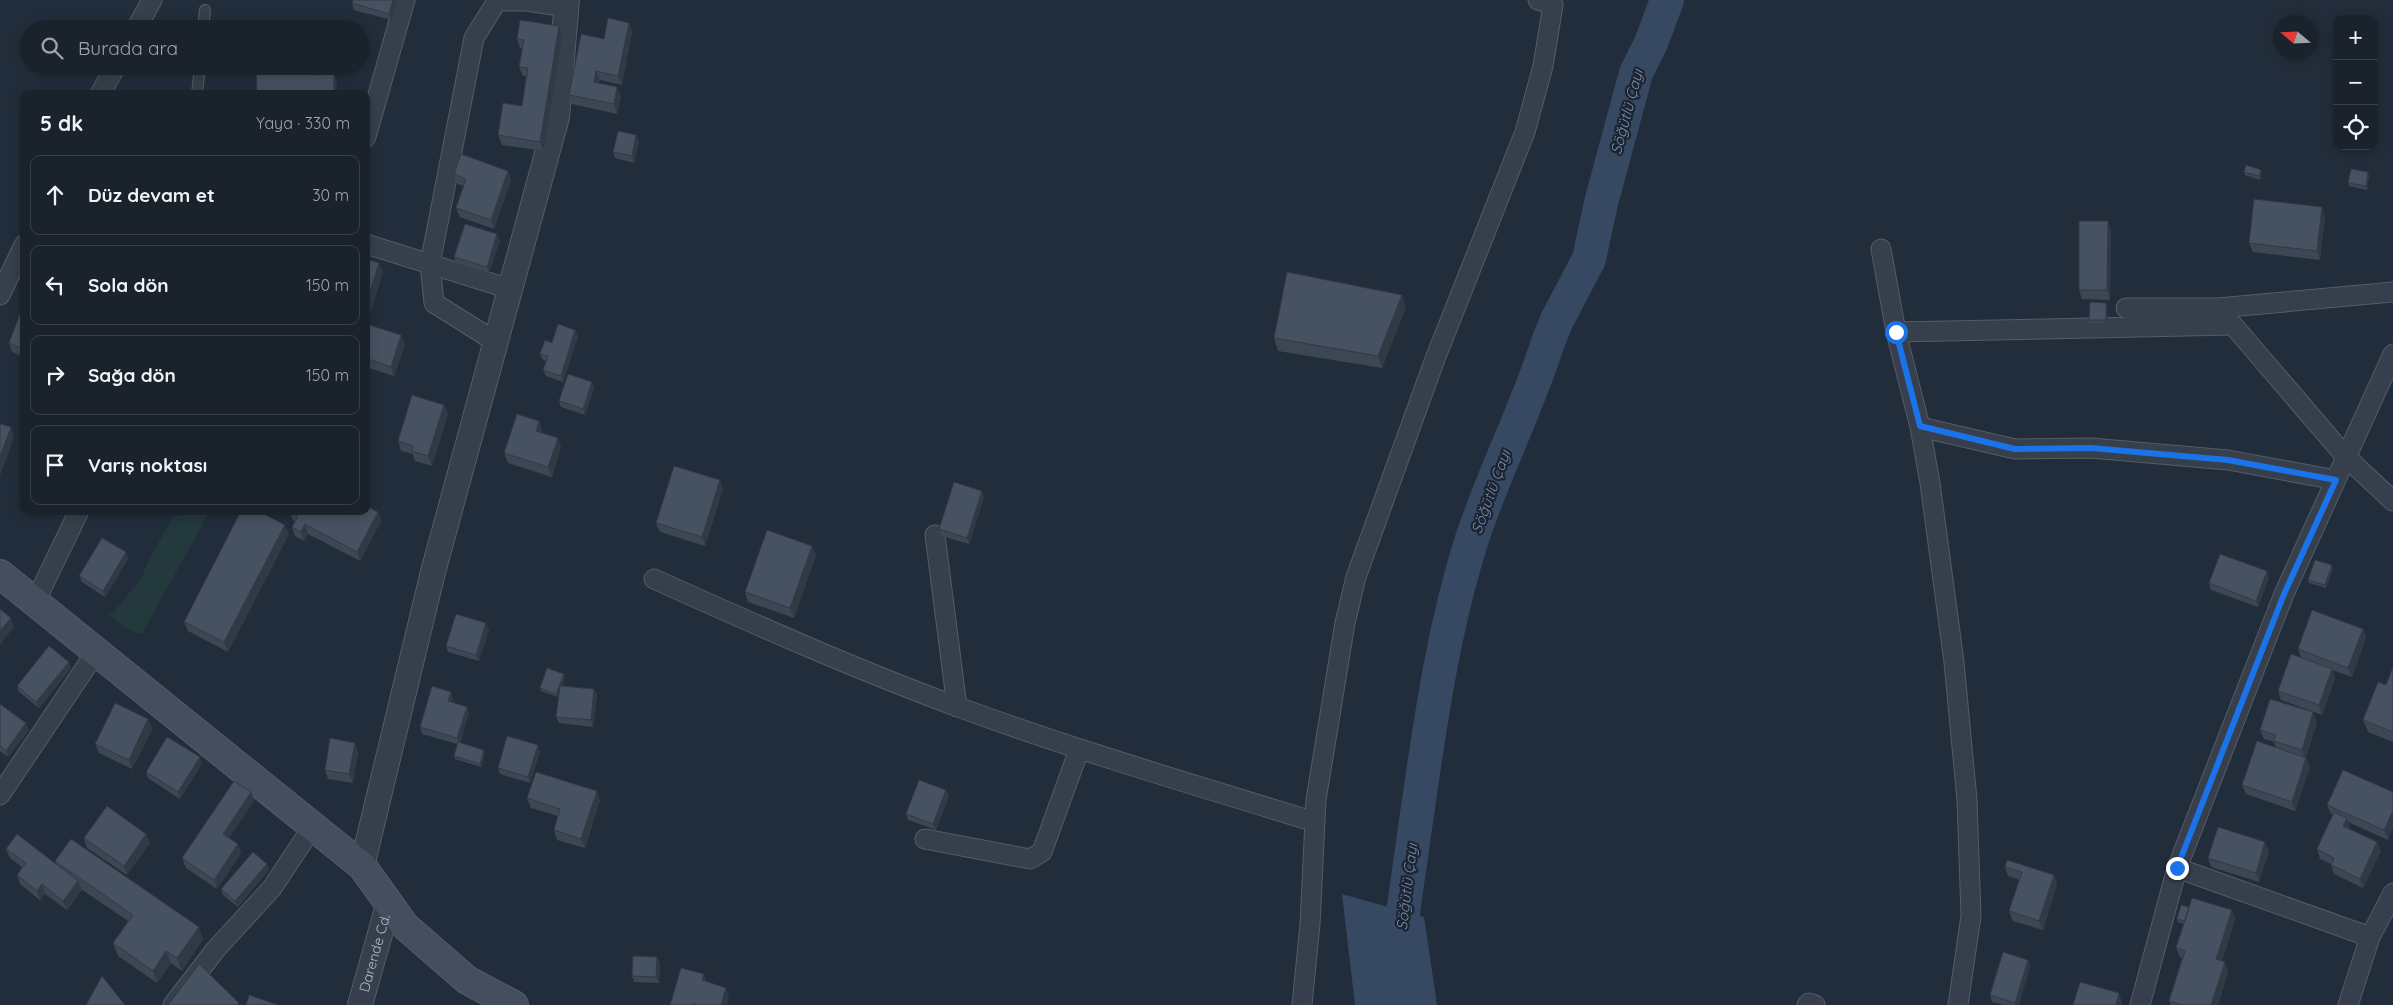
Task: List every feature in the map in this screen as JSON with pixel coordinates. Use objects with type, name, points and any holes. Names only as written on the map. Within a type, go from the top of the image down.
[{"type":"main road","points":[[0,574],[362,866],[405,926],[467,980],[511,1005]]},
{"type":"street","points":[[141,20],[152,0]]},
{"type":"street","points":[[370,123],[405,0]]},
{"type":"street","points":[[362,866],[433,572],[496,342],[557,116],[567,3],[527,0],[496,1],[474,38],[430,264],[434,303],[496,342]]},
{"type":"street","points":[[1302,1005],[1310,924],[1316,800],[1334,683],[1356,577],[1435,359],[1525,132],[1543,66],[1548,2]]},
{"type":"street","points":[[102,90],[111,75]]},
{"type":"street","points":[[370,245],[510,289]]},
{"type":"street","points":[[1882,249],[1896,332],[1920,426],[1930,483],[1954,662],[1967,800],[1971,916],[1958,1005]]},
{"type":"street","points":[[0,295],[20,252]]},
{"type":"street","points":[[2126,308],[2218,308],[2393,292]]},
{"type":"street","points":[[2218,308],[2346,458],[2393,501]]},
{"type":"street","points":[[1896,332],[2233,325]]},
{"type":"street","points":[[2140,1005],[2177,868],[2284,594],[2393,354]]},
{"type":"street","points":[[1920,426],[2015,449],[2091,448],[2228,460],[2336,480]]},
{"type":"street","points":[[35,602],[77,515]]},
{"type":"street","points":[[935,536],[956,707]]},
{"type":"street","points":[[654,579],[802,645],[956,707],[1079,750],[1315,822]]},
{"type":"street","points":[[0,796],[96,652]]},
{"type":"street","points":[[925,839],[1030,859],[1042,852],[1079,750]]},
{"type":"street","points":[[173,1005],[216,949],[272,888],[313,826]]},
{"type":"street","points":[[2177,868],[2370,937]]},
{"type":"street","points":[[2348,1005],[2370,937],[2391,901]]},
{"type":"street","name":"Darende Cd.","points":[[360,1005],[389,902]]},
{"type":"street","points":[[1807,1005],[1809,1003],[1815,1005]]},
{"type":"lane","points":[[204,20],[205,10]]},
{"type":"lane","points":[[197,90],[199,75]]},
{"type":"green space","points":[[208,515],[142,633],[135,633],[124,627],[106,612],[113,613],[142,577],[150,557],[174,516]]},
{"type":"water","points":[[1342,894],[1424,917],[1437,1005],[1355,1005]]},
{"type":"building","points":[[353,0],[393,0],[389,14],[352,3]]},
{"type":"building","points":[[608,18],[629,23],[618,76],[596,71],[594,82],[617,87],[614,104],[569,95],[581,34],[604,39]]},
{"type":"building","points":[[520,20],[559,26],[540,142],[498,135],[503,103],[522,106],[528,68],[519,67],[524,40],[517,39]]},
{"type":"building","points":[[256,75],[334,75],[334,90],[257,90]]},
{"type":"building","points":[[618,131],[636,135],[632,156],[613,152]]},
{"type":"building","points":[[461,154],[508,171],[491,220],[456,208],[466,179],[454,174]]},
{"type":"building","points":[[2246,165],[2261,170],[2259,176],[2244,172]]},
{"type":"building","points":[[2351,169],[2368,172],[2366,186],[2348,183]]},
{"type":"building","points":[[2254,199],[2322,207],[2317,251],[2249,243]]},
{"type":"building","points":[[2079,221],[2108,221],[2107,290],[2079,290]]},
{"type":"building","points":[[465,224],[497,234],[487,267],[454,257]]},
{"type":"building","points":[[370,260],[379,263],[370,292]]},
{"type":"building","points":[[1287,272],[1402,295],[1378,356],[1274,338]]},
{"type":"building","points":[[2090,302],[2106,303],[2106,320],[2089,320]]},
{"type":"building","points":[[20,314],[20,347],[9,343]]},
{"type":"building","points":[[558,324],[575,330],[561,376],[543,370],[548,356],[540,354],[545,340],[552,343]]},
{"type":"building","points":[[370,325],[401,335],[391,367],[370,359]]},
{"type":"building","points":[[568,374],[592,382],[583,409],[559,401]]},
{"type":"building","points":[[412,395],[444,405],[428,456],[412,451],[413,446],[398,441]]},
{"type":"building","points":[[517,414],[539,421],[536,431],[558,438],[548,467],[504,453]]},
{"type":"building","points":[[0,424],[11,427],[0,457]]},
{"type":"building","points":[[674,466],[720,480],[702,537],[656,523]]},
{"type":"building","points":[[954,482],[982,491],[967,538],[939,529]]},
{"type":"building","points":[[370,508],[378,512],[357,552],[305,524],[301,532],[292,527],[298,516],[296,515],[370,515]]},
{"type":"building","points":[[239,515],[266,515],[285,525],[224,642],[184,622]]},
{"type":"building","points":[[767,530],[812,546],[790,608],[745,592]]},
{"type":"building","points":[[102,538],[126,552],[103,591],[79,576]]},
{"type":"building","points":[[2220,554],[2267,571],[2256,601],[2209,583]]},
{"type":"building","points":[[2315,560],[2332,565],[2325,585],[2308,580]]},
{"type":"building","points":[[0,609],[11,618],[0,631]]},
{"type":"building","points":[[2312,610],[2363,629],[2348,668],[2298,649]]},
{"type":"building","points":[[456,614],[486,623],[476,655],[446,646]]},
{"type":"building","points":[[49,646],[69,662],[36,702],[17,686]]},
{"type":"building","points":[[2291,654],[2332,669],[2319,705],[2278,691]]},
{"type":"building","points":[[2393,667],[2393,732],[2363,720],[2378,682],[2386,685]]},
{"type":"building","points":[[547,668],[564,674],[556,694],[540,688]]},
{"type":"building","points":[[432,686],[451,692],[448,701],[467,707],[457,738],[420,727]]},
{"type":"building","points":[[560,686],[594,689],[591,720],[556,717]]},
{"type":"building","points":[[2270,699],[2313,712],[2302,750],[2274,741],[2276,735],[2260,730]]},
{"type":"building","points":[[115,703],[148,719],[129,760],[95,744]]},
{"type":"building","points":[[0,704],[26,723],[6,751],[0,746]]},
{"type":"building","points":[[507,736],[538,745],[528,777],[498,768]]},
{"type":"building","points":[[167,737],[200,757],[178,792],[146,772]]},
{"type":"building","points":[[330,738],[355,743],[349,774],[325,770]]},
{"type":"building","points":[[2257,741],[2306,758],[2292,802],[2242,785]]},
{"type":"building","points":[[458,742],[484,750],[480,764],[454,756]]},
{"type":"building","points":[[2343,770],[2393,792],[2393,811],[2384,830],[2327,805]]},
{"type":"building","points":[[536,772],[597,791],[581,839],[554,830],[560,809],[527,798]]},
{"type":"building","points":[[919,780],[946,790],[933,824],[906,814]]},
{"type":"building","points":[[234,781],[251,792],[223,834],[238,844],[214,880],[182,858]]},
{"type":"building","points":[[107,806],[146,834],[124,866],[84,838]]},
{"type":"building","points":[[2334,812],[2347,818],[2343,826],[2377,842],[2360,879],[2331,865],[2334,858],[2317,849]]},
{"type":"building","points":[[2218,827],[2265,842],[2256,873],[2208,858]]},
{"type":"building","points":[[17,834],[78,881],[63,901],[42,884],[37,891],[17,875],[26,863],[6,849]]},
{"type":"building","points":[[71,839],[199,927],[177,958],[166,951],[153,971],[113,943],[133,915],[55,861]]},
{"type":"building","points":[[253,852],[267,864],[235,901],[221,889]]},
{"type":"building","points":[[2007,860],[2054,875],[2039,921],[2009,911],[2022,872],[2005,867]]},
{"type":"building","points":[[2192,898],[2232,910],[2216,959],[2225,962],[2211,1005],[2183,1005],[2169,1001],[2185,951],[2176,948]]},
{"type":"building","points":[[2181,905],[2189,907],[2185,921],[2177,919]]},
{"type":"building","points":[[2003,952],[2028,960],[2015,1003],[1990,995]]},
{"type":"building","points":[[633,956],[657,957],[656,977],[632,976]]},
{"type":"building","points":[[199,964],[239,1003],[238,1005],[168,1005]]},
{"type":"building","points":[[681,968],[704,974],[702,980],[726,988],[721,1005],[670,1005]]},
{"type":"building","points":[[102,976],[125,1005],[86,1005]]},
{"type":"building","points":[[2080,982],[2119,993],[2116,1005],[2073,1005]]},
{"type":"building","points":[[249,995],[278,1005],[246,1005]]},
{"type":"waterway","name":"Söğütlü Çayı","points":[[1397,1005],[1398,960],[1403,916],[1426,755],[1444,646],[1452,610],[1472,539],[1490,489],[1540,367],[1557,320],[1589,259],[1601,203],[1636,73],[1651,43],[1667,0]]},
{"type":"route","points":[[1896,332],[1920,426],[2015,449],[2091,448],[2228,460],[2336,480],[2284,594],[2177,868]]}]
